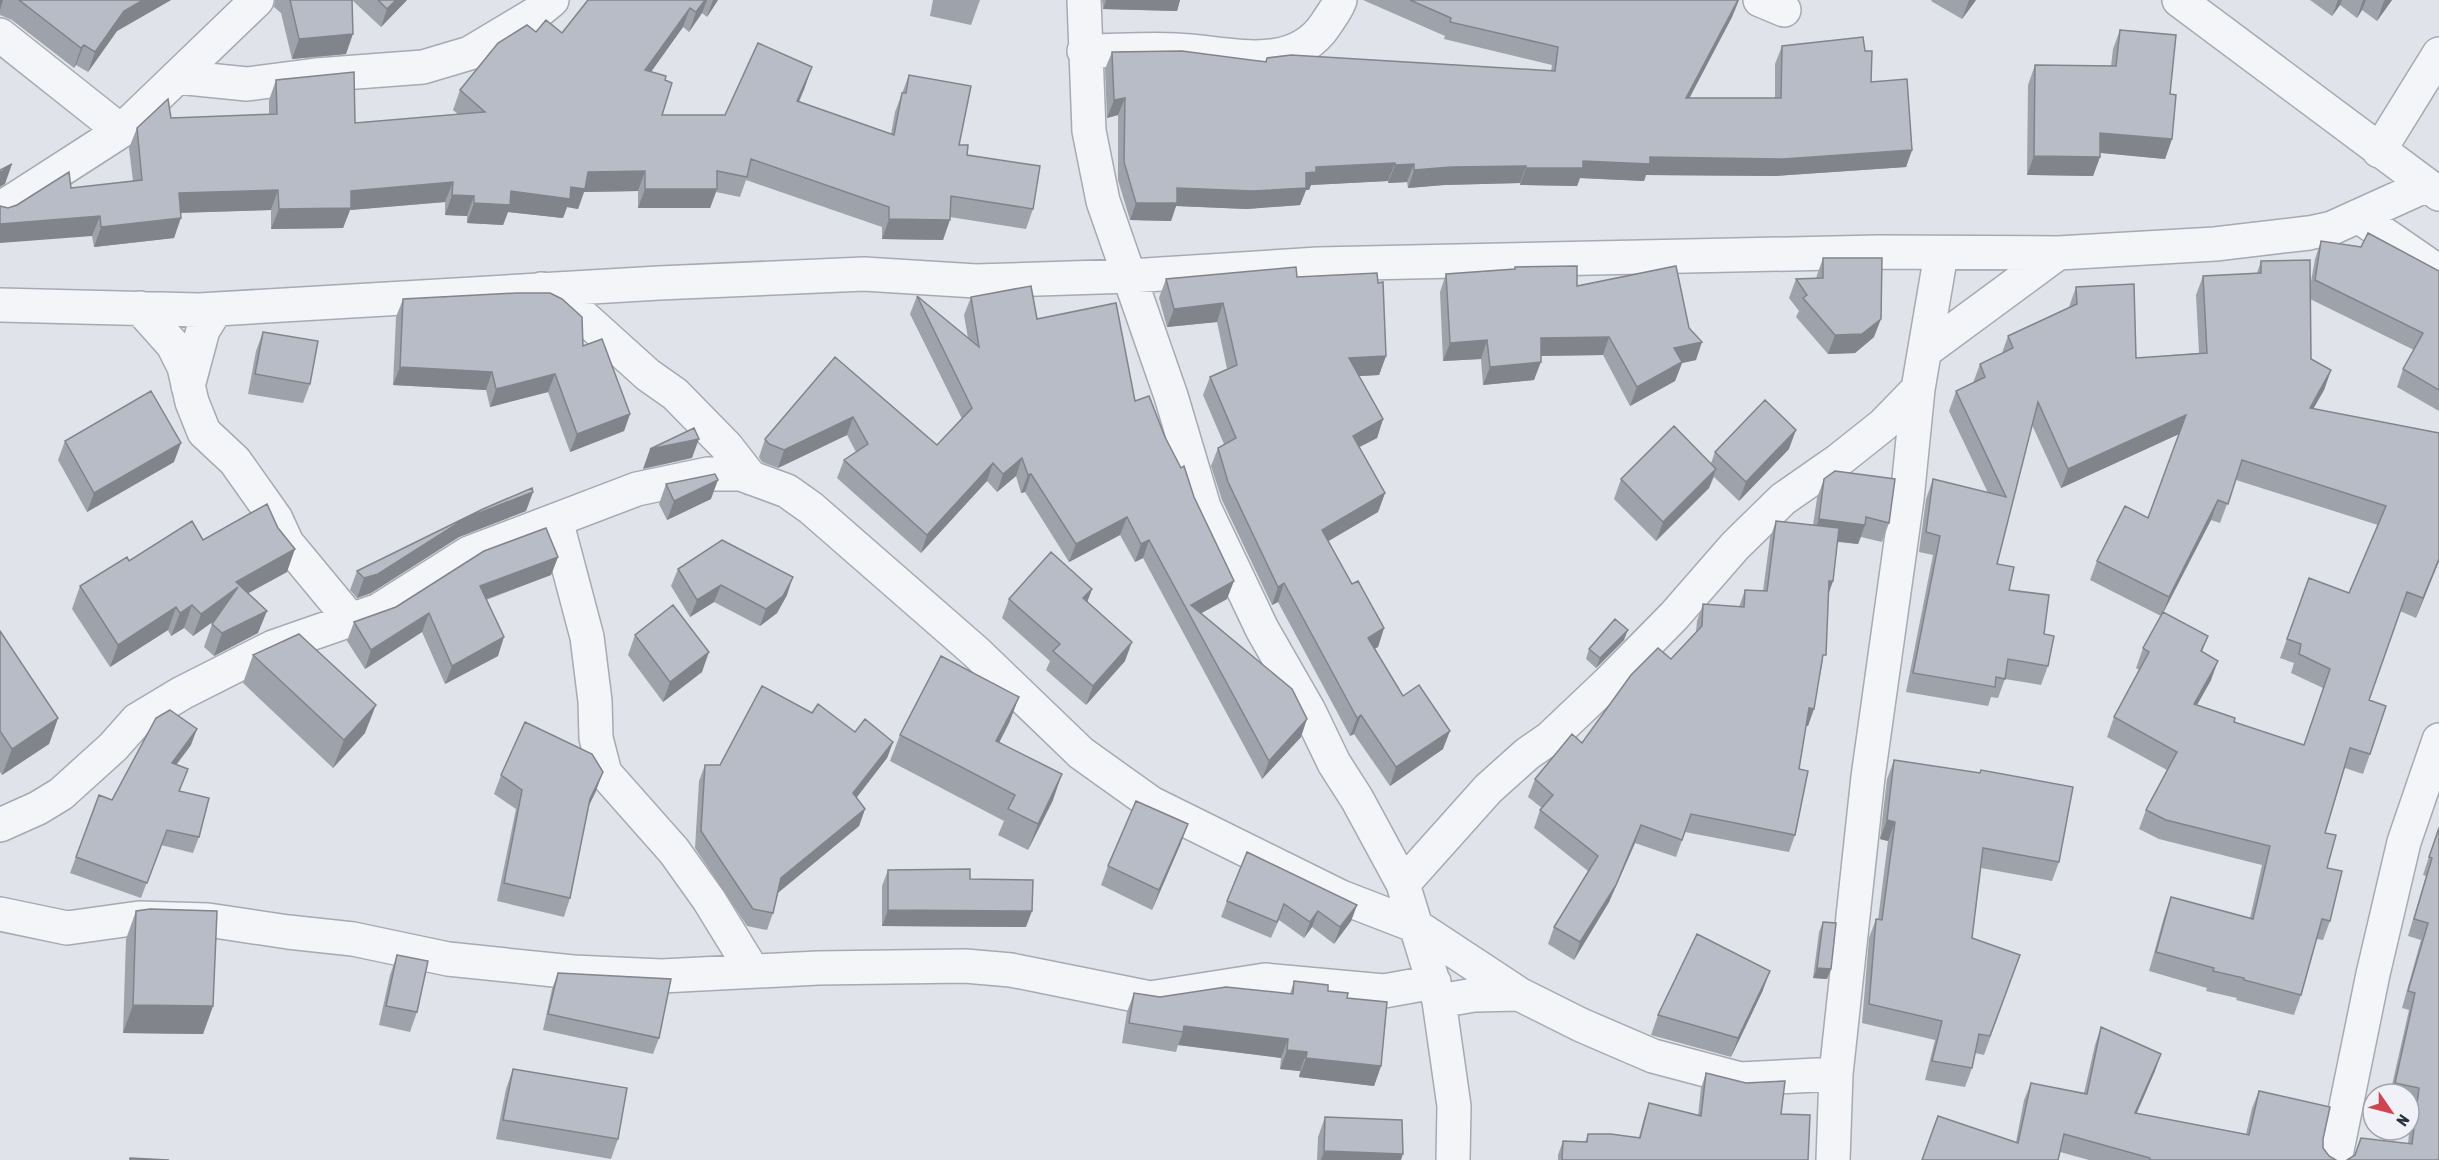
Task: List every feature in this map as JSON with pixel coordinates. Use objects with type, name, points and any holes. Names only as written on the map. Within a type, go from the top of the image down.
[{"type":"street","points":[[0,209],[121,131],[257,0]]},
{"type":"street","points":[[177,77],[247,84],[316,75],[423,67],[470,53],[535,14],[552,0]]},
{"type":"street","points":[[1084,0],[1084,51],[1089,131],[1103,201],[1171,396],[1204,507],[1262,629],[1309,711],[1334,764],[1357,799],[1403,884],[1436,992],[1454,1106],[1453,1160]]},
{"type":"street","points":[[1084,51],[1177,50],[1229,57],[1267,57],[1292,53],[1320,33],[1340,0]]},
{"type":"street","points":[[2180,0],[2433,190]]},
{"type":"street","points":[[0,35],[121,131]]},
{"type":"street","points":[[2379,151],[2439,54]]},
{"type":"street","points":[[0,305],[216,309],[541,289],[864,274],[976,281],[1130,276],[1318,264],[1721,254],[2058,253],[2215,244],[2309,233],[2332,228],[2358,216],[2433,190]]},
{"type":"street","points":[[2358,216],[2439,272]]},
{"type":"street","points":[[1925,351],[2058,253]]},
{"type":"street","points":[[1833,1160],[1836,1074],[1868,777],[1907,499],[1918,389],[1941,254]]},
{"type":"street","points":[[541,289],[566,301],[648,375],[675,394],[726,446],[751,478]]},
{"type":"street","points":[[140,308],[173,345],[184,367],[192,402],[204,432],[236,461],[276,519],[287,543],[350,619]]},
{"type":"street","points":[[188,386],[203,330],[216,309]]},
{"type":"street","points":[[1403,884],[1488,789],[1527,754],[1550,738],[1609,682],[1674,616],[1735,546],[1783,499],[1865,439],[1918,389]]},
{"type":"street","points":[[0,825],[38,808],[61,794],[113,747],[137,720],[182,693],[273,647],[379,610],[469,553],[637,489],[708,474],[741,474],[787,491],[812,508],[976,652],[1081,753],[1151,803],[1341,897],[1416,926],[1519,994],[1581,1025],[1653,1056],[1740,1079],[1836,1074]]},
{"type":"street","points":[[556,520],[587,637],[595,701],[596,738],[605,773],[674,851],[709,900],[752,970]]},
{"type":"street","points":[[2334,1160],[2373,974],[2404,842],[2439,740]]},
{"type":"street","points":[[0,914],[67,928],[139,918],[208,920],[353,939],[448,959],[573,972],[662,976],[752,970],[965,966],[1011,970],[1150,998],[1265,980],[1474,995],[1519,994]]},
{"type":"building","points":[[19,0],[143,0],[124,11],[95,52],[84,45],[81,48]]},
{"type":"building","points":[[290,0],[352,0],[353,34],[299,39]]},
{"type":"building","points":[[378,0],[396,0],[387,9]]},
{"type":"building","points":[[588,0],[705,0],[696,12],[690,8],[645,70],[666,76],[665,80],[672,83],[662,115],[725,115],[758,43],[812,67],[797,101],[894,135],[902,93],[906,93],[909,75],[971,86],[959,145],[968,145],[967,155],[1040,166],[1033,209],[951,196],[950,220],[889,219],[889,207],[751,159],[747,177],[717,171],[717,189],[645,189],[645,171],[588,172],[585,189],[571,187],[570,199],[511,191],[510,205],[474,203],[474,196],[452,195],[453,182],[351,191],[351,208],[279,209],[278,190],[179,193],[181,218],[101,227],[100,216],[0,224],[0,206],[8,208],[17,205],[69,172],[71,188],[142,180],[137,128],[168,99],[171,118],[277,114],[276,80],[354,72],[355,123],[485,112],[460,90],[498,43],[527,25],[536,32],[546,20],[562,33]]},
{"type":"building","points":[[1410,0],[1738,0],[1686,98],[1781,98],[1782,46],[1863,37],[1865,51],[1872,51],[1871,82],[1907,79],[1912,150],[1783,159],[1650,157],[1650,164],[1583,161],[1583,168],[1526,168],[1526,166],[1414,170],[1414,164],[1395,165],[1395,163],[1316,167],[1316,172],[1306,173],[1306,188],[1253,191],[1177,188],[1177,203],[1136,203],[1124,162],[1125,98],[1114,100],[1112,52],[1182,51],[1266,62],[1267,58],[1291,55],[1555,71],[1558,47],[1450,22],[1451,18]]},
{"type":"building","points":[[2120,30],[2176,35],[2170,94],[2176,95],[2172,139],[2100,133],[2100,157],[2034,156],[2035,65],[2116,66]]},
{"type":"building","points":[[2368,233],[2439,271],[2439,390],[2403,369],[2423,333],[2315,280],[2321,241],[2361,247]]},
{"type":"building","points":[[1823,258],[1882,258],[1881,319],[1862,334],[1835,335],[1803,298],[1807,295],[1796,279],[1823,278]]},
{"type":"building","points":[[2310,260],[2311,359],[2331,370],[2310,408],[2439,433],[2439,559],[2423,598],[2407,592],[2369,700],[2386,706],[2370,754],[2350,748],[2325,833],[2336,835],[2327,868],[2342,871],[2330,921],[2322,919],[2301,995],[2213,971],[2214,968],[2156,952],[2171,897],[2253,919],[2270,846],[2166,820],[2146,810],[2177,752],[2114,717],[2149,652],[2143,648],[2163,612],[2208,636],[2201,651],[2218,661],[2194,704],[2235,718],[2234,722],[2304,745],[2330,669],[2299,654],[2301,644],[2287,639],[2309,578],[2349,593],[2386,506],[2242,460],[2228,504],[2218,500],[2169,597],[2097,561],[2125,506],[2148,518],[2186,415],[2068,469],[2038,402],[1997,564],[2014,567],[2009,590],[2049,595],[2044,634],[2054,636],[2048,666],[2008,659],[2005,679],[1996,677],[1995,687],[1913,673],[1940,536],[1926,532],[1933,479],[2006,497],[1956,391],[1985,377],[1980,364],[2013,348],[2008,336],[2077,304],[2076,287],[2134,284],[2136,358],[2207,353],[2203,276],[2261,273],[2261,261]]},
{"type":"building","points":[[1577,266],[1577,286],[1676,266],[1689,328],[1702,342],[1674,348],[1682,362],[1637,387],[1609,337],[1541,338],[1541,362],[1490,367],[1487,340],[1450,343],[1446,274],[1515,269],[1515,267]]},
{"type":"building","points":[[1296,267],[1297,277],[1377,273],[1378,283],[1383,282],[1386,356],[1349,358],[1383,419],[1353,436],[1385,493],[1322,530],[1352,584],[1358,581],[1384,628],[1368,638],[1403,696],[1419,685],[1450,731],[1396,767],[1361,715],[1357,718],[1284,583],[1278,587],[1228,482],[1218,448],[1236,438],[1210,377],[1237,365],[1223,303],[1174,309],[1166,279]]},
{"type":"building","points":[[1031,286],[1037,319],[1116,303],[1135,401],[1149,396],[1165,437],[1181,468],[1184,466],[1194,497],[1234,581],[1191,605],[1292,689],[1307,719],[1269,761],[1149,540],[1141,544],[1127,517],[1076,544],[1031,474],[1028,475],[1022,458],[1003,474],[993,463],[927,535],[844,460],[868,444],[853,417],[784,450],[769,444],[765,439],[835,357],[937,445],[972,408],[917,296],[979,347],[971,297]]},
{"type":"building","points":[[550,293],[562,299],[582,317],[583,346],[602,339],[630,414],[577,434],[555,374],[496,389],[492,372],[400,367],[403,299]]},
{"type":"building","points":[[263,332],[318,341],[310,384],[255,374]]},
{"type":"building","points":[[151,391],[181,443],[94,493],[65,441]]},
{"type":"building","points":[[1765,400],[1796,430],[1746,482],[1715,452]]},
{"type":"building","points":[[1674,426],[1716,469],[1663,522],[1621,479]]},
{"type":"building","points":[[694,428],[699,439],[650,449]]},
{"type":"building","points":[[1835,471],[1895,479],[1889,523],[1866,517],[1865,525],[1819,519],[1824,479]]},
{"type":"building","points":[[715,474],[718,480],[674,501],[666,484]]},
{"type":"building","points":[[532,488],[533,492],[466,518],[378,574],[364,578],[357,571],[483,509]]},
{"type":"building","points":[[267,504],[278,528],[295,549],[236,582],[267,611],[222,633],[212,624],[238,587],[201,614],[192,605],[180,613],[176,607],[118,645],[80,586],[127,557],[129,561],[192,521],[203,540]]},
{"type":"building","points":[[1776,521],[1839,528],[1833,581],[1829,581],[1826,655],[1823,655],[1814,709],[1809,708],[1799,769],[1808,771],[1795,835],[1691,814],[1682,840],[1641,825],[1616,885],[1580,942],[1554,927],[1598,856],[1540,810],[1553,795],[1535,779],[1572,734],[1582,743],[1631,675],[1658,648],[1671,659],[1702,626],[1703,604],[1744,607],[1745,590],[1767,591]]},
{"type":"building","points":[[546,528],[558,557],[480,586],[504,637],[452,666],[429,613],[371,650],[354,622],[396,607],[484,551]]},
{"type":"building","points":[[722,540],[793,577],[783,596],[766,609],[721,585],[697,600],[678,569]]},
{"type":"building","points":[[1051,552],[1092,589],[1083,598],[1132,642],[1093,686],[1053,651],[1060,644],[1009,599]]},
{"type":"building","points":[[673,605],[709,652],[670,682],[635,635]]},
{"type":"building","points":[[1615,619],[1628,630],[1600,658],[1589,649]]},
{"type":"building","points":[[0,631],[58,718],[12,749],[0,731]]},
{"type":"building","points":[[299,634],[376,705],[344,740],[253,655]]},
{"type":"building","points":[[941,656],[1019,697],[996,741],[1062,774],[1038,824],[1008,809],[1015,795],[900,735]]},
{"type":"building","points":[[762,686],[812,713],[818,704],[855,732],[865,719],[893,742],[853,793],[865,809],[781,878],[773,913],[753,909],[701,831],[705,765],[720,765]]},
{"type":"building","points":[[170,710],[197,729],[172,763],[188,769],[179,791],[209,798],[199,837],[167,830],[147,883],[76,857],[99,795],[112,800],[156,718]]},
{"type":"building","points":[[525,722],[592,754],[603,772],[590,799],[570,898],[504,883],[522,790],[501,775]]},
{"type":"building","points":[[1894,760],[1980,773],[1981,770],[2073,787],[2059,862],[1983,848],[1972,938],[2020,955],[1990,1036],[1979,1034],[1972,1068],[1932,1061],[1942,1021],[1869,1004],[1876,919],[1882,920],[1895,822],[1887,820]]},
{"type":"building","points":[[1136,801],[1188,824],[1159,890],[1108,866]]},
{"type":"building","points":[[2439,828],[2439,1160],[2347,1160],[2355,1155],[2361,1138],[2361,1142],[2412,1144],[2412,1142],[2421,1142],[2421,1082],[2395,1082],[2415,993],[2408,991],[2428,923],[2414,919],[2432,858],[2429,857]]},
{"type":"building","points":[[1247,852],[1357,905],[1340,927],[1318,911],[1310,922],[1284,904],[1277,922],[1227,901]]},
{"type":"building","points":[[970,869],[970,879],[1033,880],[1032,911],[888,910],[888,870]]},
{"type":"building","points":[[150,909],[217,911],[213,1006],[133,1005],[136,911]]},
{"type":"building","points":[[1823,922],[1836,923],[1831,969],[1817,968]]},
{"type":"building","points":[[1697,934],[1770,971],[1738,1038],[1658,1015]]},
{"type":"building","points":[[397,955],[428,961],[417,1012],[386,1006]]},
{"type":"building","points":[[558,973],[671,979],[659,1038],[548,1014]]},
{"type":"building","points":[[1294,981],[1328,985],[1328,991],[1348,993],[1347,998],[1387,1002],[1381,1066],[1306,1058],[1307,1052],[1287,1050],[1288,1039],[1184,1026],[1183,1032],[1129,1023],[1134,993],[1160,997],[1226,987],[1293,994]]},
{"type":"building","points":[[2101,1027],[2161,1054],[2135,1113],[2249,1135],[2259,1091],[2330,1107],[2323,1148],[2329,1156],[2336,1160],[2150,1160],[2150,1158],[2064,1134],[2058,1160],[1922,1160],[1938,1116],[2018,1143],[2031,1083],[2087,1094]]},
{"type":"building","points":[[513,1069],[627,1088],[618,1139],[503,1120]]},
{"type":"building","points":[[1706,1073],[1746,1083],[1785,1081],[1781,1114],[1810,1115],[1808,1160],[1562,1160],[1563,1141],[1587,1142],[1588,1134],[1640,1138],[1649,1103],[1701,1116]]},
{"type":"building","points":[[1325,1117],[1402,1120],[1403,1154],[1324,1151]]},
{"type":"building","points":[[130,1158],[169,1160],[130,1160]]}]
